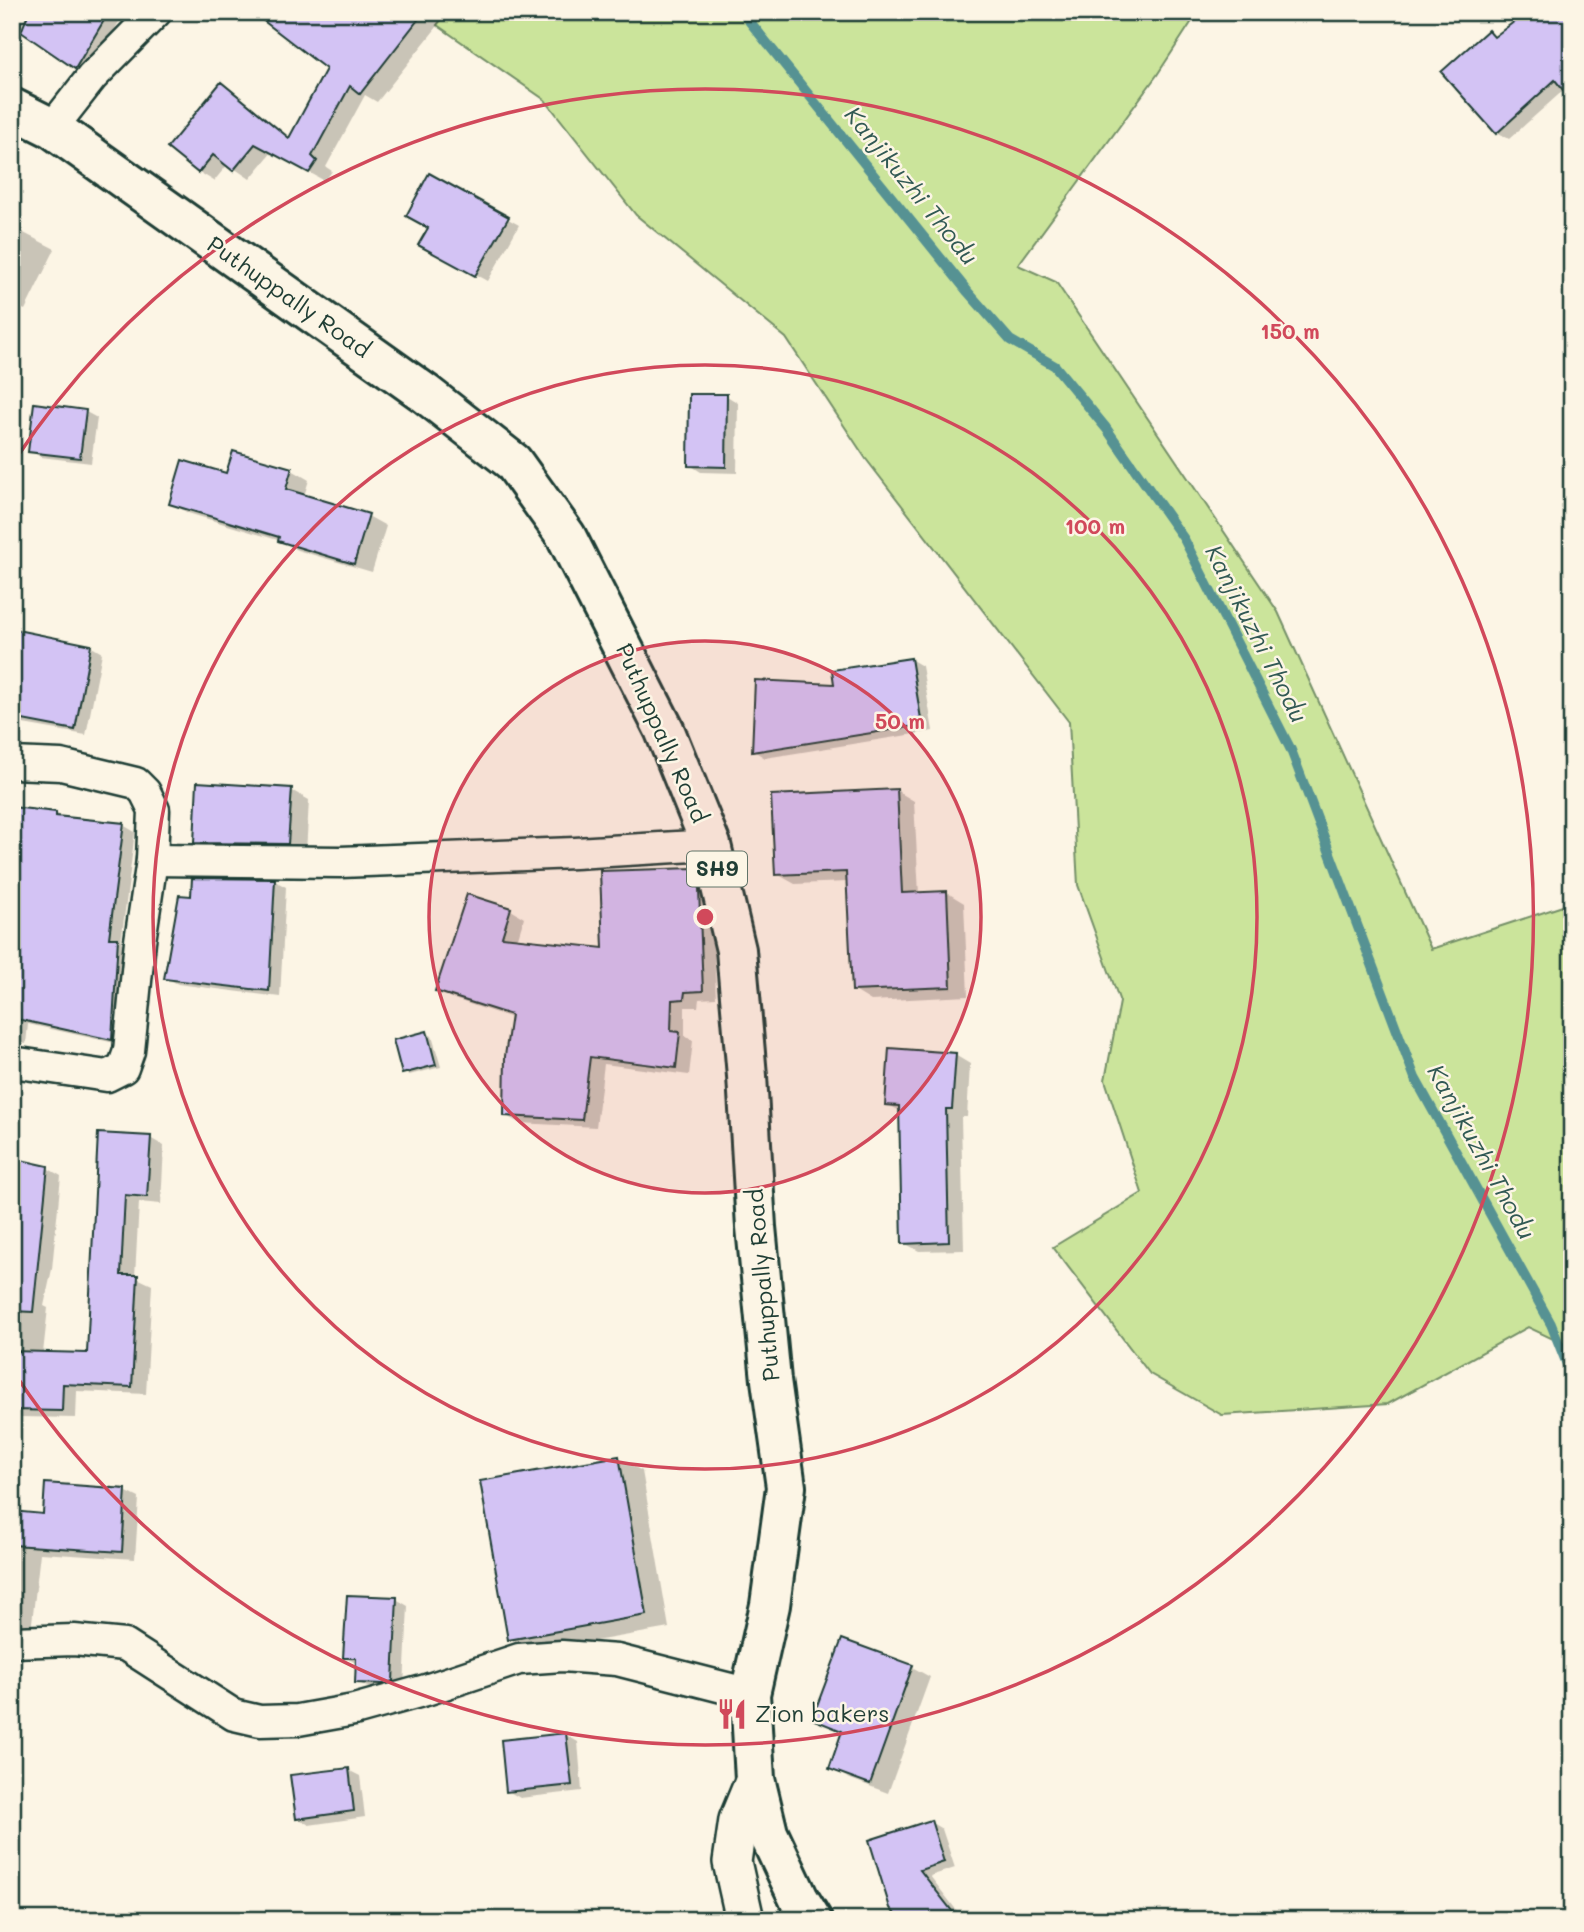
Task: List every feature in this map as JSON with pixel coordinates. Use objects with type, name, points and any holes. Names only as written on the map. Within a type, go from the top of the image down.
[{"type":"main road","name":"Puthuppally Road","points":[[12,108],[52,128],[426,394],[513,462],[566,536],[664,729],[711,845],[736,950],[756,1227],[771,1380],[786,1487],[770,1605],[750,1694],[755,1779],[768,1833],[799,1899],[812,1920]]},
{"type":"street","points":[[52,128],[92,77],[156,12]]},
{"type":"street","points":[[12,763],[61,765],[136,783],[145,792],[154,810],[152,860],[140,941],[129,1051],[122,1068],[107,1076],[12,1062]]},
{"type":"street","points":[[152,860],[340,862],[711,845]]},
{"type":"street","points":[[12,1642],[74,1640],[125,1645],[234,1715],[260,1721],[298,1720],[354,1710],[540,1656],[617,1660],[750,1694]]},
{"type":"street","points":[[745,1920],[732,1862],[738,1820],[755,1779]]},
{"type":"green space","points":[[447,12],[1198,12],[1157,75],[1018,265],[1056,282],[1278,612],[1431,949],[1572,903],[1572,1348],[1528,1327],[1388,1404],[1222,1415],[1150,1374],[1053,1247],[1142,1193],[1105,1080],[1120,1002],[1078,885],[1069,722],[866,459],[786,338],[636,215],[545,100],[437,25]]},
{"type":"building","points":[[29,12],[109,12],[75,69],[21,32]]},
{"type":"building","points":[[252,12],[424,12],[360,94],[350,86],[312,156],[317,161],[309,173],[255,144],[233,171],[213,155],[198,173],[167,148],[221,82],[289,138],[326,69]]},
{"type":"building","points":[[1527,12],[1572,12],[1572,101],[1555,80],[1496,134],[1441,72],[1488,30],[1494,37]]},
{"type":"building","points":[[429,173],[509,217],[475,276],[418,245],[428,228],[406,216]]},
{"type":"building","points":[[689,394],[727,394],[726,467],[688,466]]},
{"type":"building","points":[[34,403],[86,410],[80,458],[28,452]]},
{"type":"building","points":[[233,451],[292,468],[286,489],[369,514],[354,564],[278,541],[279,537],[169,504],[182,460],[226,473]]},
{"type":"building","points":[[12,629],[91,645],[75,730],[12,718]]},
{"type":"building","points":[[911,658],[922,725],[752,752],[755,680],[834,684],[832,670]]},
{"type":"building","points":[[197,782],[292,788],[288,844],[194,843]]},
{"type":"building","points":[[897,789],[902,893],[947,891],[951,987],[852,991],[846,872],[775,875],[771,795]]},
{"type":"building","points":[[12,807],[56,812],[56,816],[124,823],[109,938],[118,938],[112,1040],[12,1018]]},
{"type":"building","points":[[694,868],[699,889],[703,991],[685,992],[684,999],[672,1000],[671,1031],[680,1032],[676,1068],[590,1057],[582,1120],[504,1116],[505,1056],[511,1015],[435,991],[467,894],[511,908],[502,937],[603,948],[600,871]]},
{"type":"building","points":[[192,878],[275,879],[269,991],[164,979],[179,895],[191,896]]},
{"type":"building","points":[[427,1031],[436,1065],[402,1074],[393,1040]]},
{"type":"building","points":[[889,1048],[956,1053],[952,1109],[946,1109],[949,1242],[902,1244],[899,1106],[885,1105]]},
{"type":"building","points":[[98,1133],[151,1136],[147,1197],[125,1195],[121,1275],[138,1275],[132,1387],[63,1384],[62,1411],[12,1410],[12,1351],[87,1353]]},
{"type":"building","points":[[12,1158],[48,1166],[33,1312],[12,1311]]},
{"type":"building","points":[[619,1456],[647,1615],[508,1640],[480,1481]]},
{"type":"building","points":[[45,1483],[126,1489],[122,1552],[12,1545],[12,1511],[43,1514]]},
{"type":"building","points":[[347,1595],[397,1597],[393,1681],[384,1684],[355,1683],[356,1658],[343,1658]]},
{"type":"building","points":[[842,1639],[913,1665],[870,1784],[829,1769],[842,1731],[812,1719]]},
{"type":"building","points":[[566,1733],[572,1785],[506,1792],[501,1740]]},
{"type":"building","points":[[349,1768],[354,1811],[296,1819],[290,1775]]},
{"type":"building","points":[[931,1820],[944,1862],[920,1870],[959,1920],[900,1920],[890,1908],[869,1840]]},
{"type":"waterway","name":"Kanjikuzhi Thodu","points":[[742,12],[968,292],[1010,340],[1055,366],[1106,428],[1184,539],[1291,750],[1415,1078],[1551,1324],[1572,1377]]},
{"type":"place","name":"Zion bakers","points":[[732,1714]]}]
